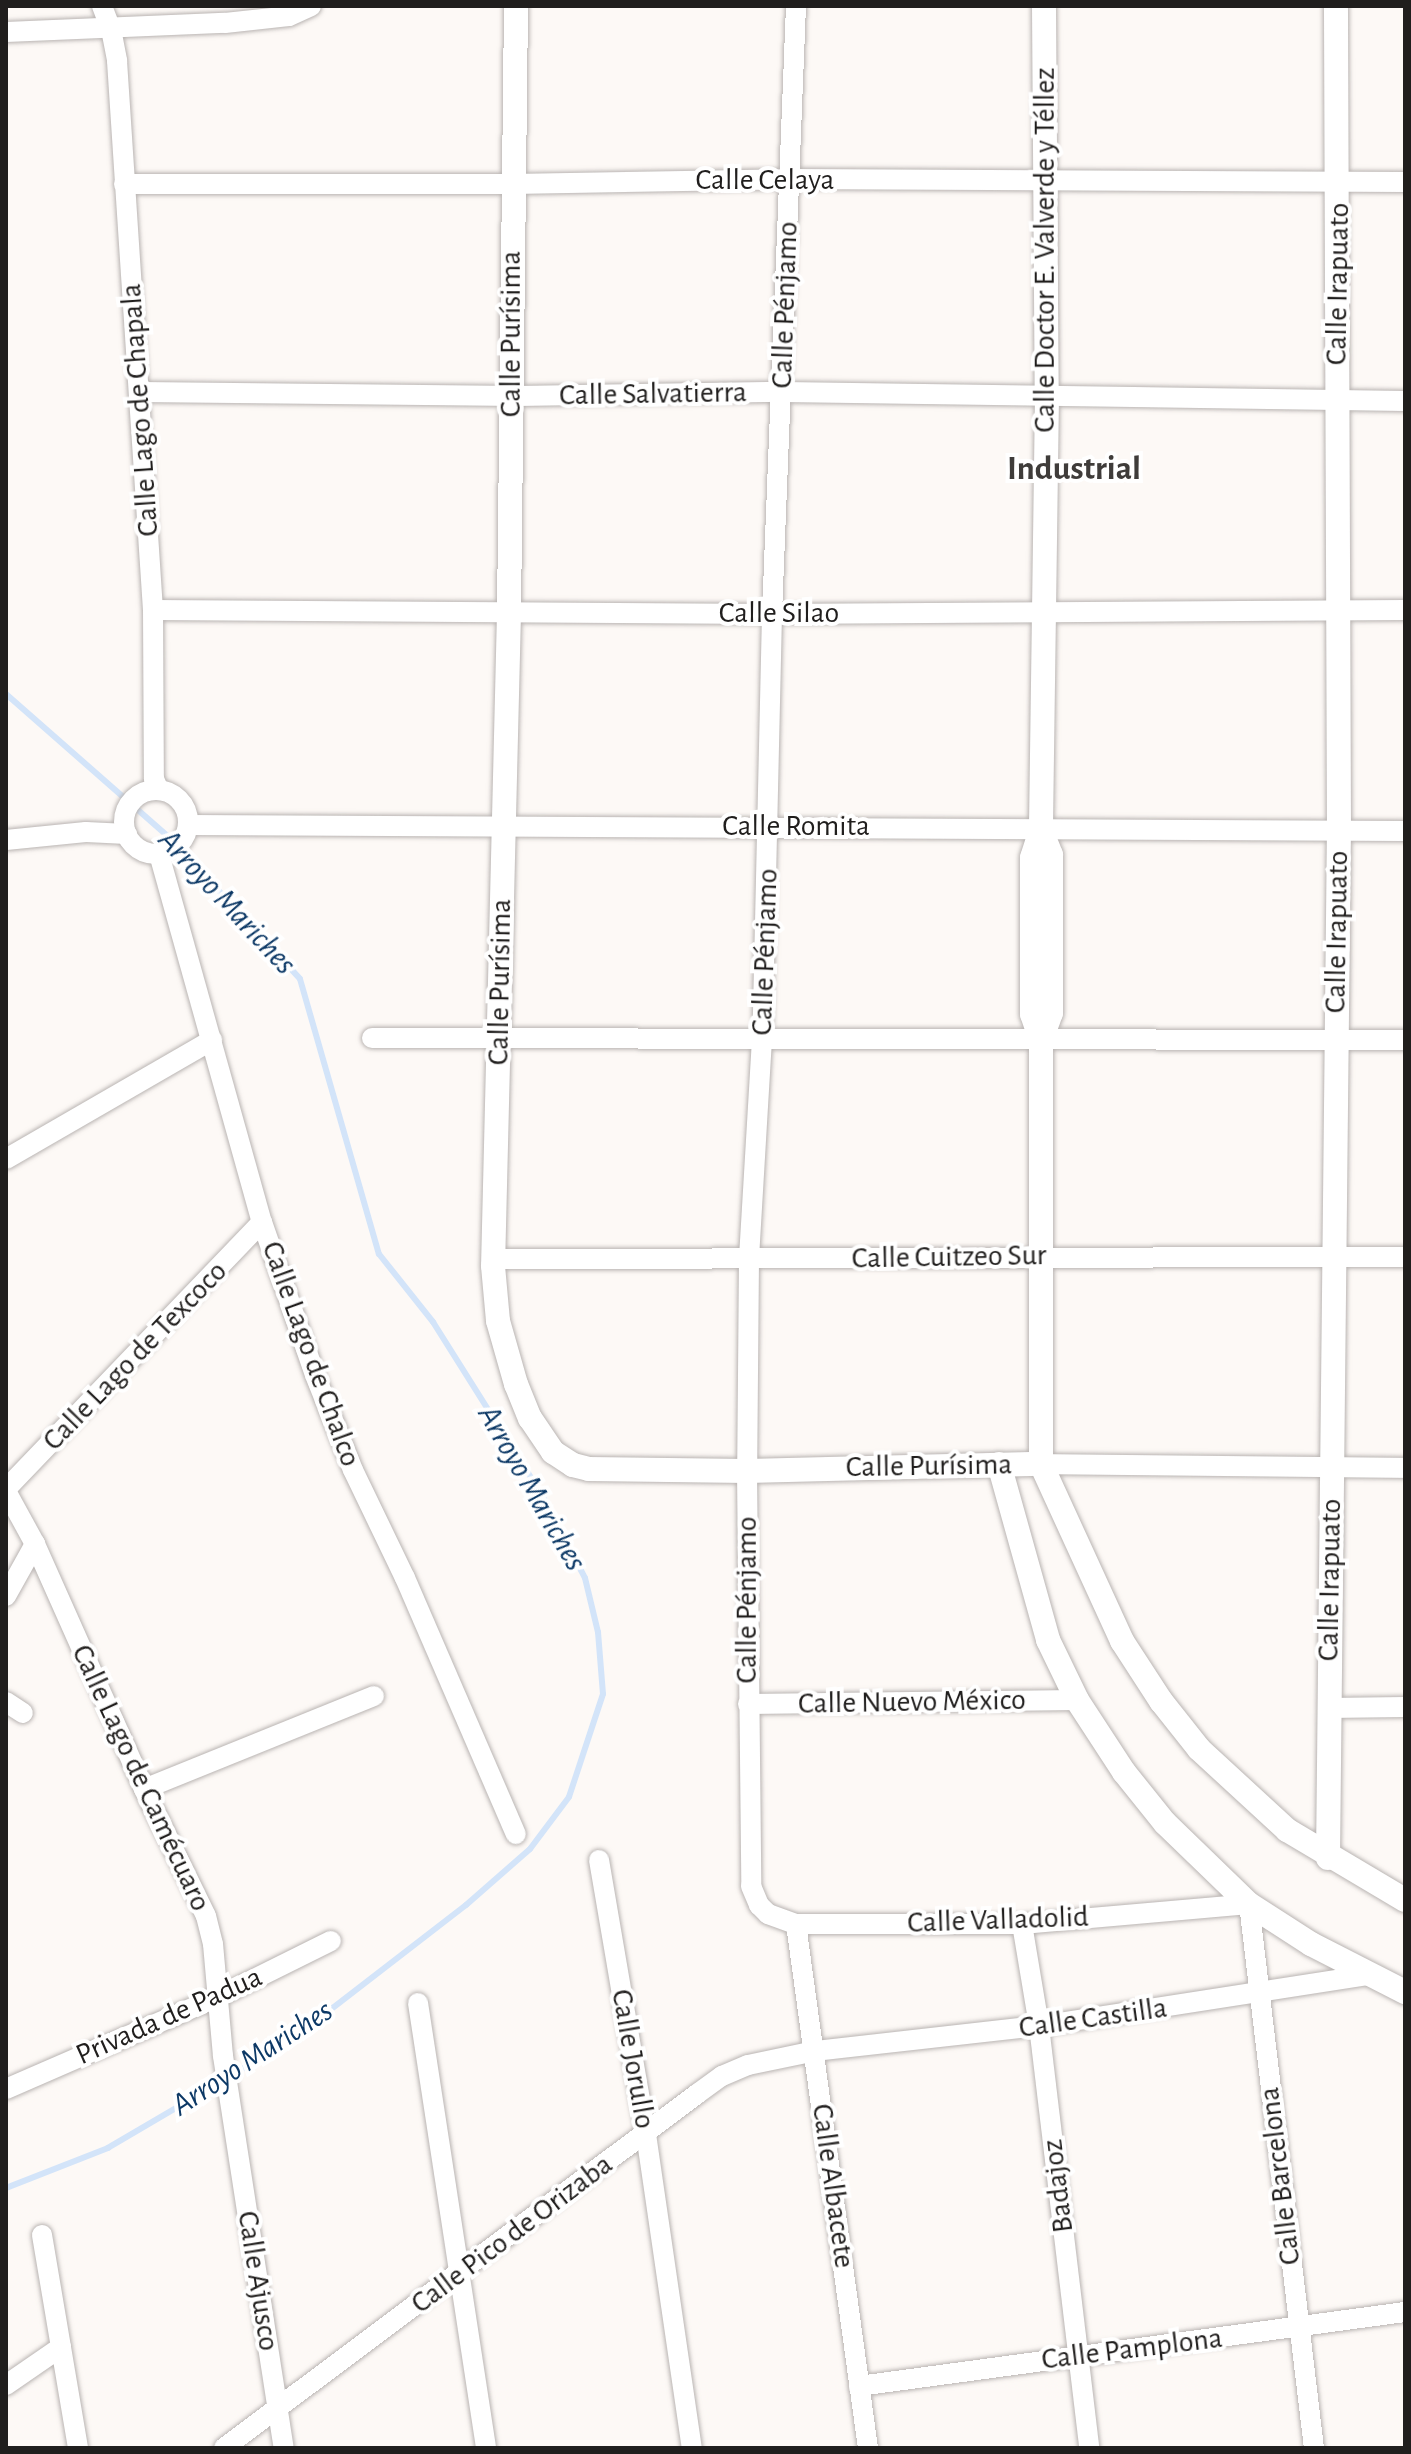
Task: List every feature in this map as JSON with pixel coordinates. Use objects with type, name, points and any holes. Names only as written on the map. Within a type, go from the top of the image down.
[{"type":"street","points":[[102,6],[111,29]]},
{"type":"street","points":[[6,32],[111,29],[224,14],[289,16],[311,6]]},
{"type":"street","name":"Calle Purísima","points":[[516,6],[509,613],[494,1259],[498,1321],[516,1384],[538,1431],[561,1459],[589,1469],[612,1472],[747,1471],[1041,1464]]},
{"type":"street","name":"Calle Pénjamo","points":[[756,1898],[751,1886],[748,1704],[749,1259],[762,1039],[772,614],[796,6]]},
{"type":"street","name":"Calle Doctor E. Valverde y Téllez","points":[[1041,1464],[1044,1256],[1041,1040],[1051,1013],[1051,855],[1041,830],[1047,396],[1044,6]]},
{"type":"street","name":"Calle Irapuato","points":[[1328,1858],[1337,1256],[1334,1039],[1339,832],[1336,6]]},
{"type":"street","name":"Calle Lago de Chapala","points":[[111,29],[117,61],[153,610],[152,791]]},
{"type":"street","name":"Calle Celaya","points":[[124,184],[512,184],[789,179],[1405,182]]},
{"type":"street","name":"Calle Salvatierra","points":[[140,392],[511,395],[783,392],[1405,401]]},
{"type":"street","name":"Calle Silao","points":[[153,610],[772,614],[1405,610]]},
{"type":"street","points":[[6,840],[86,832],[127,834],[145,852],[162,854],[187,830],[184,806],[177,798],[152,791],[133,799],[127,810],[127,834]]},
{"type":"street","name":"Calle Romita","points":[[187,830],[769,825],[1041,830],[1405,831]]},
{"type":"street","name":"Calle Lago de Chalco","points":[[162,854],[262,1222],[315,1375],[353,1470],[405,1578],[516,1834]]},
{"type":"street","points":[[372,1038],[499,1035],[762,1039],[1405,1040]]},
{"type":"street","points":[[8,1151],[212,1040]]},
{"type":"street","name":"Calle Lago de Texcoco","points":[[6,1490],[133,1361],[262,1222]]},
{"type":"street","name":"Calle Cuitzeo Sur","points":[[494,1259],[1405,1257]]},
{"type":"street","points":[[999,1464],[1048,1640],[1077,1700],[1124,1772],[1165,1823],[1249,1904],[1311,1944],[1405,1992]]},
{"type":"street","points":[[1405,1468],[1041,1464],[1122,1641],[1161,1701],[1199,1749],[1287,1830],[1328,1858],[1405,1900]]},
{"type":"street","name":"Calle Lago de Camécuaro","points":[[6,1490],[35,1544],[144,1789],[206,1916],[233,2114]]},
{"type":"street","points":[[6,1596],[35,1544]]},
{"type":"street","points":[[144,1789],[374,1696]]},
{"type":"street","name":"Calle Nuevo México","points":[[748,1704],[1077,1700]]},
{"type":"street","points":[[1328,1708],[1405,1707]]},
{"type":"street","name":"Calle Jorullo","points":[[599,1860],[646,2134],[692,2448]]},
{"type":"street","name":"Calle Valladolid","points":[[756,1898],[768,1914],[796,1924],[1022,1924],[1249,1904]]},
{"type":"street","name":"Calle Barcelona","points":[[1249,1904],[1314,2448]]},
{"type":"street","name":"Calle Albacete","points":[[796,1924],[868,2448]]},
{"type":"street","name":"Badajoz","points":[[1022,1924],[1039,2026],[1089,2448]]},
{"type":"street","name":"Privada de Padua","points":[[6,2089],[218,1997],[331,1941]]},
{"type":"street","name":"Calle Castilla","points":[[815,2051],[1039,2026],[1370,1975]]},
{"type":"street","points":[[418,2003],[486,2448]]},
{"type":"street","name":"Calle Pico de Orizaba","points":[[224,2448],[460,2275],[722,2076],[748,2065],[815,2051]]},
{"type":"street","name":"Calle Ajusco","points":[[233,2114],[284,2448]]},
{"type":"street","points":[[42,2235],[78,2448]]},
{"type":"street","name":"Calle Pamplona","points":[[859,2386],[1405,2312]]},
{"type":"street","points":[[6,2385],[61,2347]]},
{"type":"waterway","name":"Arroyo Mariches","points":[[6,694],[171,839],[300,979],[379,1254],[433,1322],[542,1495],[585,1578],[598,1632],[603,1694],[569,1797],[530,1849],[466,1905],[317,2020],[239,2071],[108,2148],[6,2188]]},
{"type":"district","name":"Industrial","points":[[1074,470]]}]
